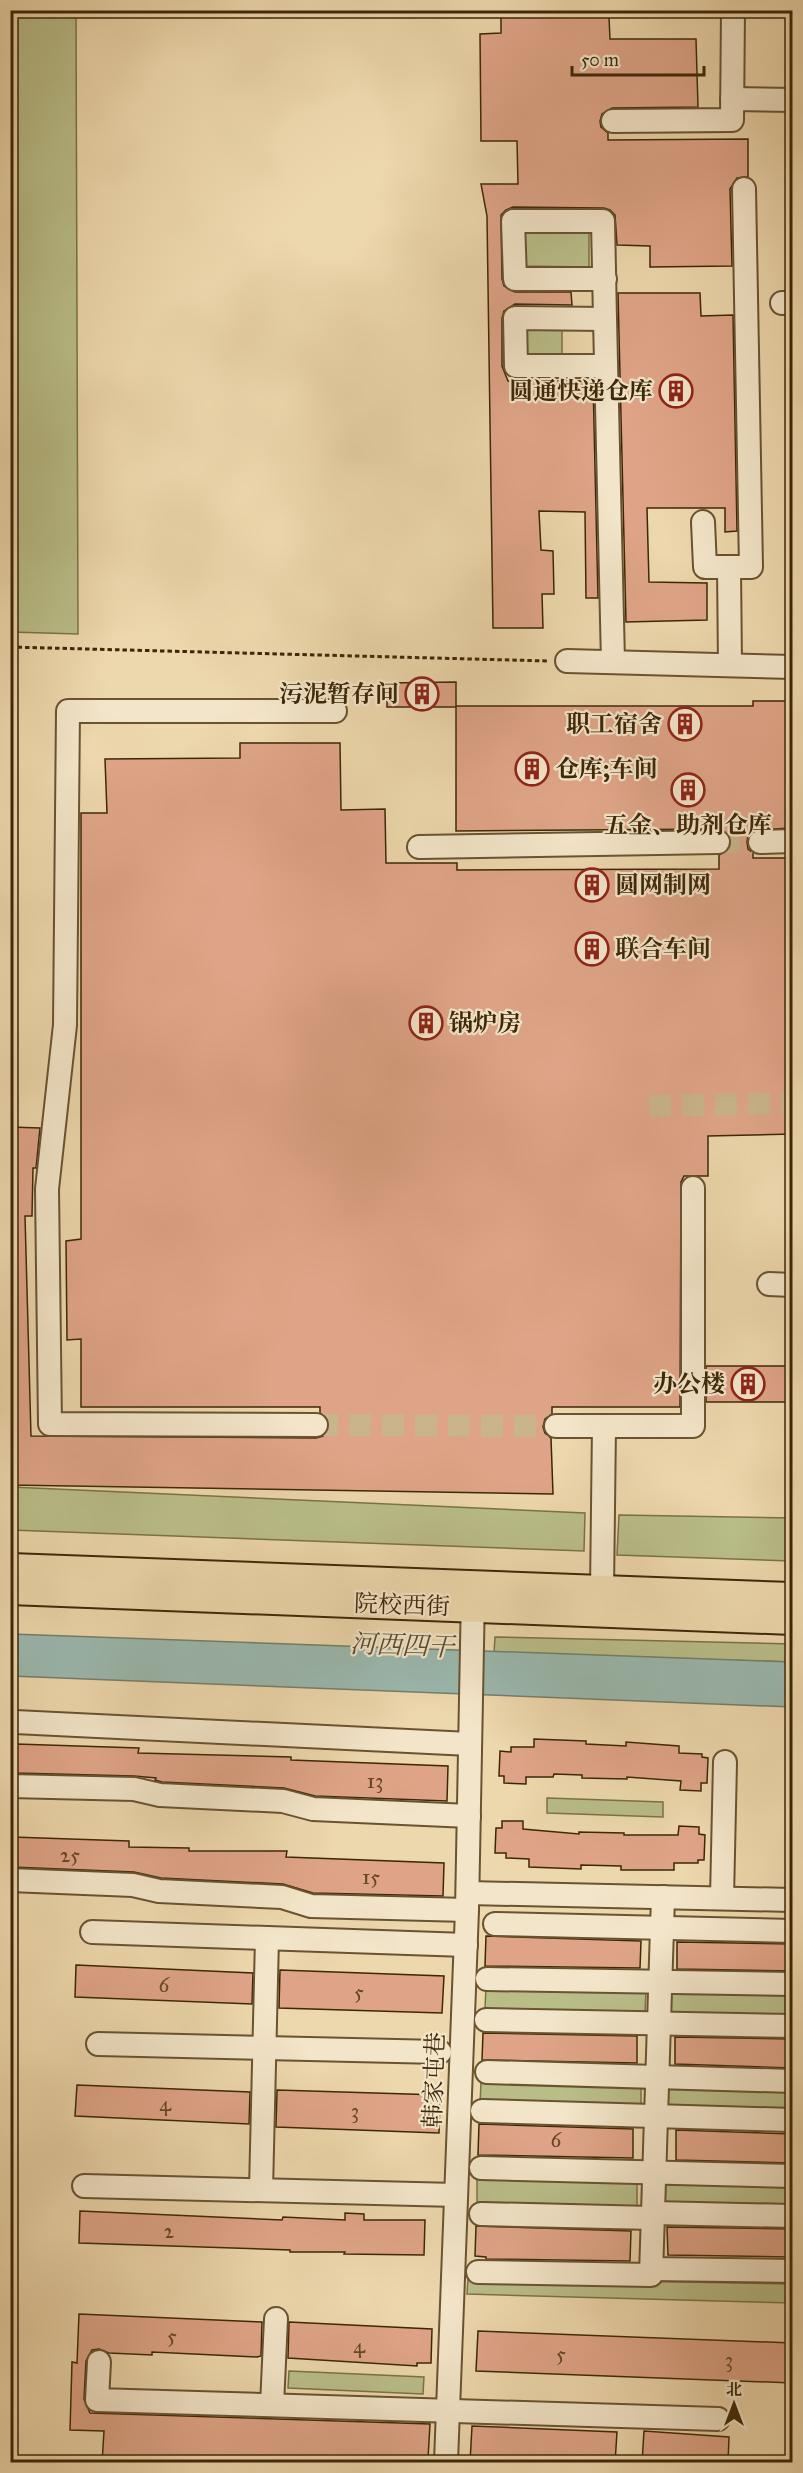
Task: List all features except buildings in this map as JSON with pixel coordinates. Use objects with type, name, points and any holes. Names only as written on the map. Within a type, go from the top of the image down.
[{"type":"main road","name":"院校西街","points":[[10,1568],[473,1596],[792,1620]]},
{"type":"main road","name":"院校西街","points":[[10,1590],[473,1596],[602,1590],[792,1597]]},
{"type":"street","points":[[613,121],[732,120],[733,10]]},
{"type":"street","points":[[732,99],[792,100]]},
{"type":"street","points":[[703,522],[705,567],[752,567],[744,189]]},
{"type":"street","points":[[604,279],[515,279],[513,221],[603,221],[613,662]]},
{"type":"street","points":[[606,318],[515,318],[516,366],[606,366]]},
{"type":"street","points":[[729,567],[730,665]]},
{"type":"street","points":[[567,661],[792,667]]},
{"type":"street","points":[[316,1425],[50,1424],[46,1189],[65,1025],[68,711],[335,711]]},
{"type":"street","points":[[760,842],[792,841]]},
{"type":"street","points":[[419,847],[718,842]]},
{"type":"street","points":[[556,1426],[693,1426],[693,1188]]},
{"type":"street","points":[[769,1284],[792,1285]]},
{"type":"street","points":[[602,1590],[604,1426]]},
{"type":"street","name":"韩家屯巷","points":[[446,2463],[466,1945],[473,1596]]},
{"type":"street","points":[[15,1722],[470,1744]]},
{"type":"street","points":[[722,1898],[725,1762]]},
{"type":"street","points":[[10,1786],[134,1789],[160,1794],[283,1801],[313,1809],[469,1816]]},
{"type":"street","points":[[10,1880],[133,1885],[159,1891],[282,1897],[311,1906],[663,1897],[792,1900]]},
{"type":"street","points":[[478,2272],[651,2275],[663,1897]]},
{"type":"street","points":[[495,1924],[792,1931]]},
{"type":"street","points":[[92,1932],[466,1945]]},
{"type":"street","points":[[261,2190],[267,1938]]},
{"type":"street","points":[[488,1979],[792,1984]]},
{"type":"street","points":[[486,2020],[792,2026]]},
{"type":"street","points":[[98,2044],[440,2052]]},
{"type":"street","points":[[488,2072],[792,2082]]},
{"type":"street","points":[[482,2111],[792,2120]]},
{"type":"street","points":[[481,2168],[792,2176]]},
{"type":"street","points":[[84,2186],[456,2195]]},
{"type":"street","points":[[481,2214],[792,2216]]},
{"type":"street","points":[[651,2269],[792,2271]]},
{"type":"street","points":[[272,2405],[276,2319]]},
{"type":"street","points":[[99,2362],[97,2400],[718,2419]]},
{"type":"path","points":[[10,647],[567,661]]},
{"type":"green space","points":[[11,10],[76,11],[78,634],[11,632]]},
{"type":"green space","points":[[589,229],[589,267],[522,266],[521,230]]},
{"type":"green space","points":[[562,327],[562,358],[525,358],[525,328]]},
{"type":"green space","points":[[11,1487],[585,1513],[584,1551],[11,1530]]},
{"type":"green space","points":[[619,1515],[792,1518],[792,1561],[617,1555]]},
{"type":"green space","points":[[495,1637],[792,1644],[792,1662],[494,1653]]},
{"type":"green space","points":[[547,1798],[663,1802],[663,1817],[547,1813]]},
{"type":"green space","points":[[486,1986],[646,1990],[645,2013],[485,2009]]},
{"type":"green space","points":[[666,1993],[792,1995],[792,2016],[666,2014]]},
{"type":"green space","points":[[481,2082],[641,2086],[641,2109],[480,2105]]},
{"type":"green space","points":[[664,2088],[792,2090],[792,2111],[664,2108]]},
{"type":"green space","points":[[477,2178],[637,2182],[637,2206],[477,2202]]},
{"type":"green space","points":[[660,2181],[792,2184],[792,2204],[660,2202]]},
{"type":"green space","points":[[468,2278],[792,2284],[792,2303],[467,2294]]},
{"type":"green space","points":[[289,2371],[424,2377],[423,2394],[288,2388]]},
{"type":"water","points":[[11,1634],[792,1662],[792,1707],[11,1676]]},
{"type":"tunnel","points":[[718,842],[760,842]]},
{"type":"tunnel","points":[[649,1106],[792,1103]]},
{"type":"tunnel","points":[[316,1425],[556,1426]]},
{"type":"place","name":"圆通快递仓库","points":[[676,391]]},
{"type":"place","name":"污泥暂存间","points":[[422,694]]},
{"type":"place","name":"职工宿舍","points":[[685,724]]},
{"type":"place","name":"仓库;车间","points":[[532,769]]},
{"type":"place","name":"五金、助剂仓库","points":[[688,790]]},
{"type":"place","name":"圆网制网","points":[[592,885]]},
{"type":"place","name":"联合车间","points":[[592,949]]},
{"type":"place","name":"锅炉房","points":[[426,1023]]},
{"type":"place","name":"办公楼","points":[[748,1384]]},
{"type":"water label","name":"河西四干","points":[[402,1645]]}]
